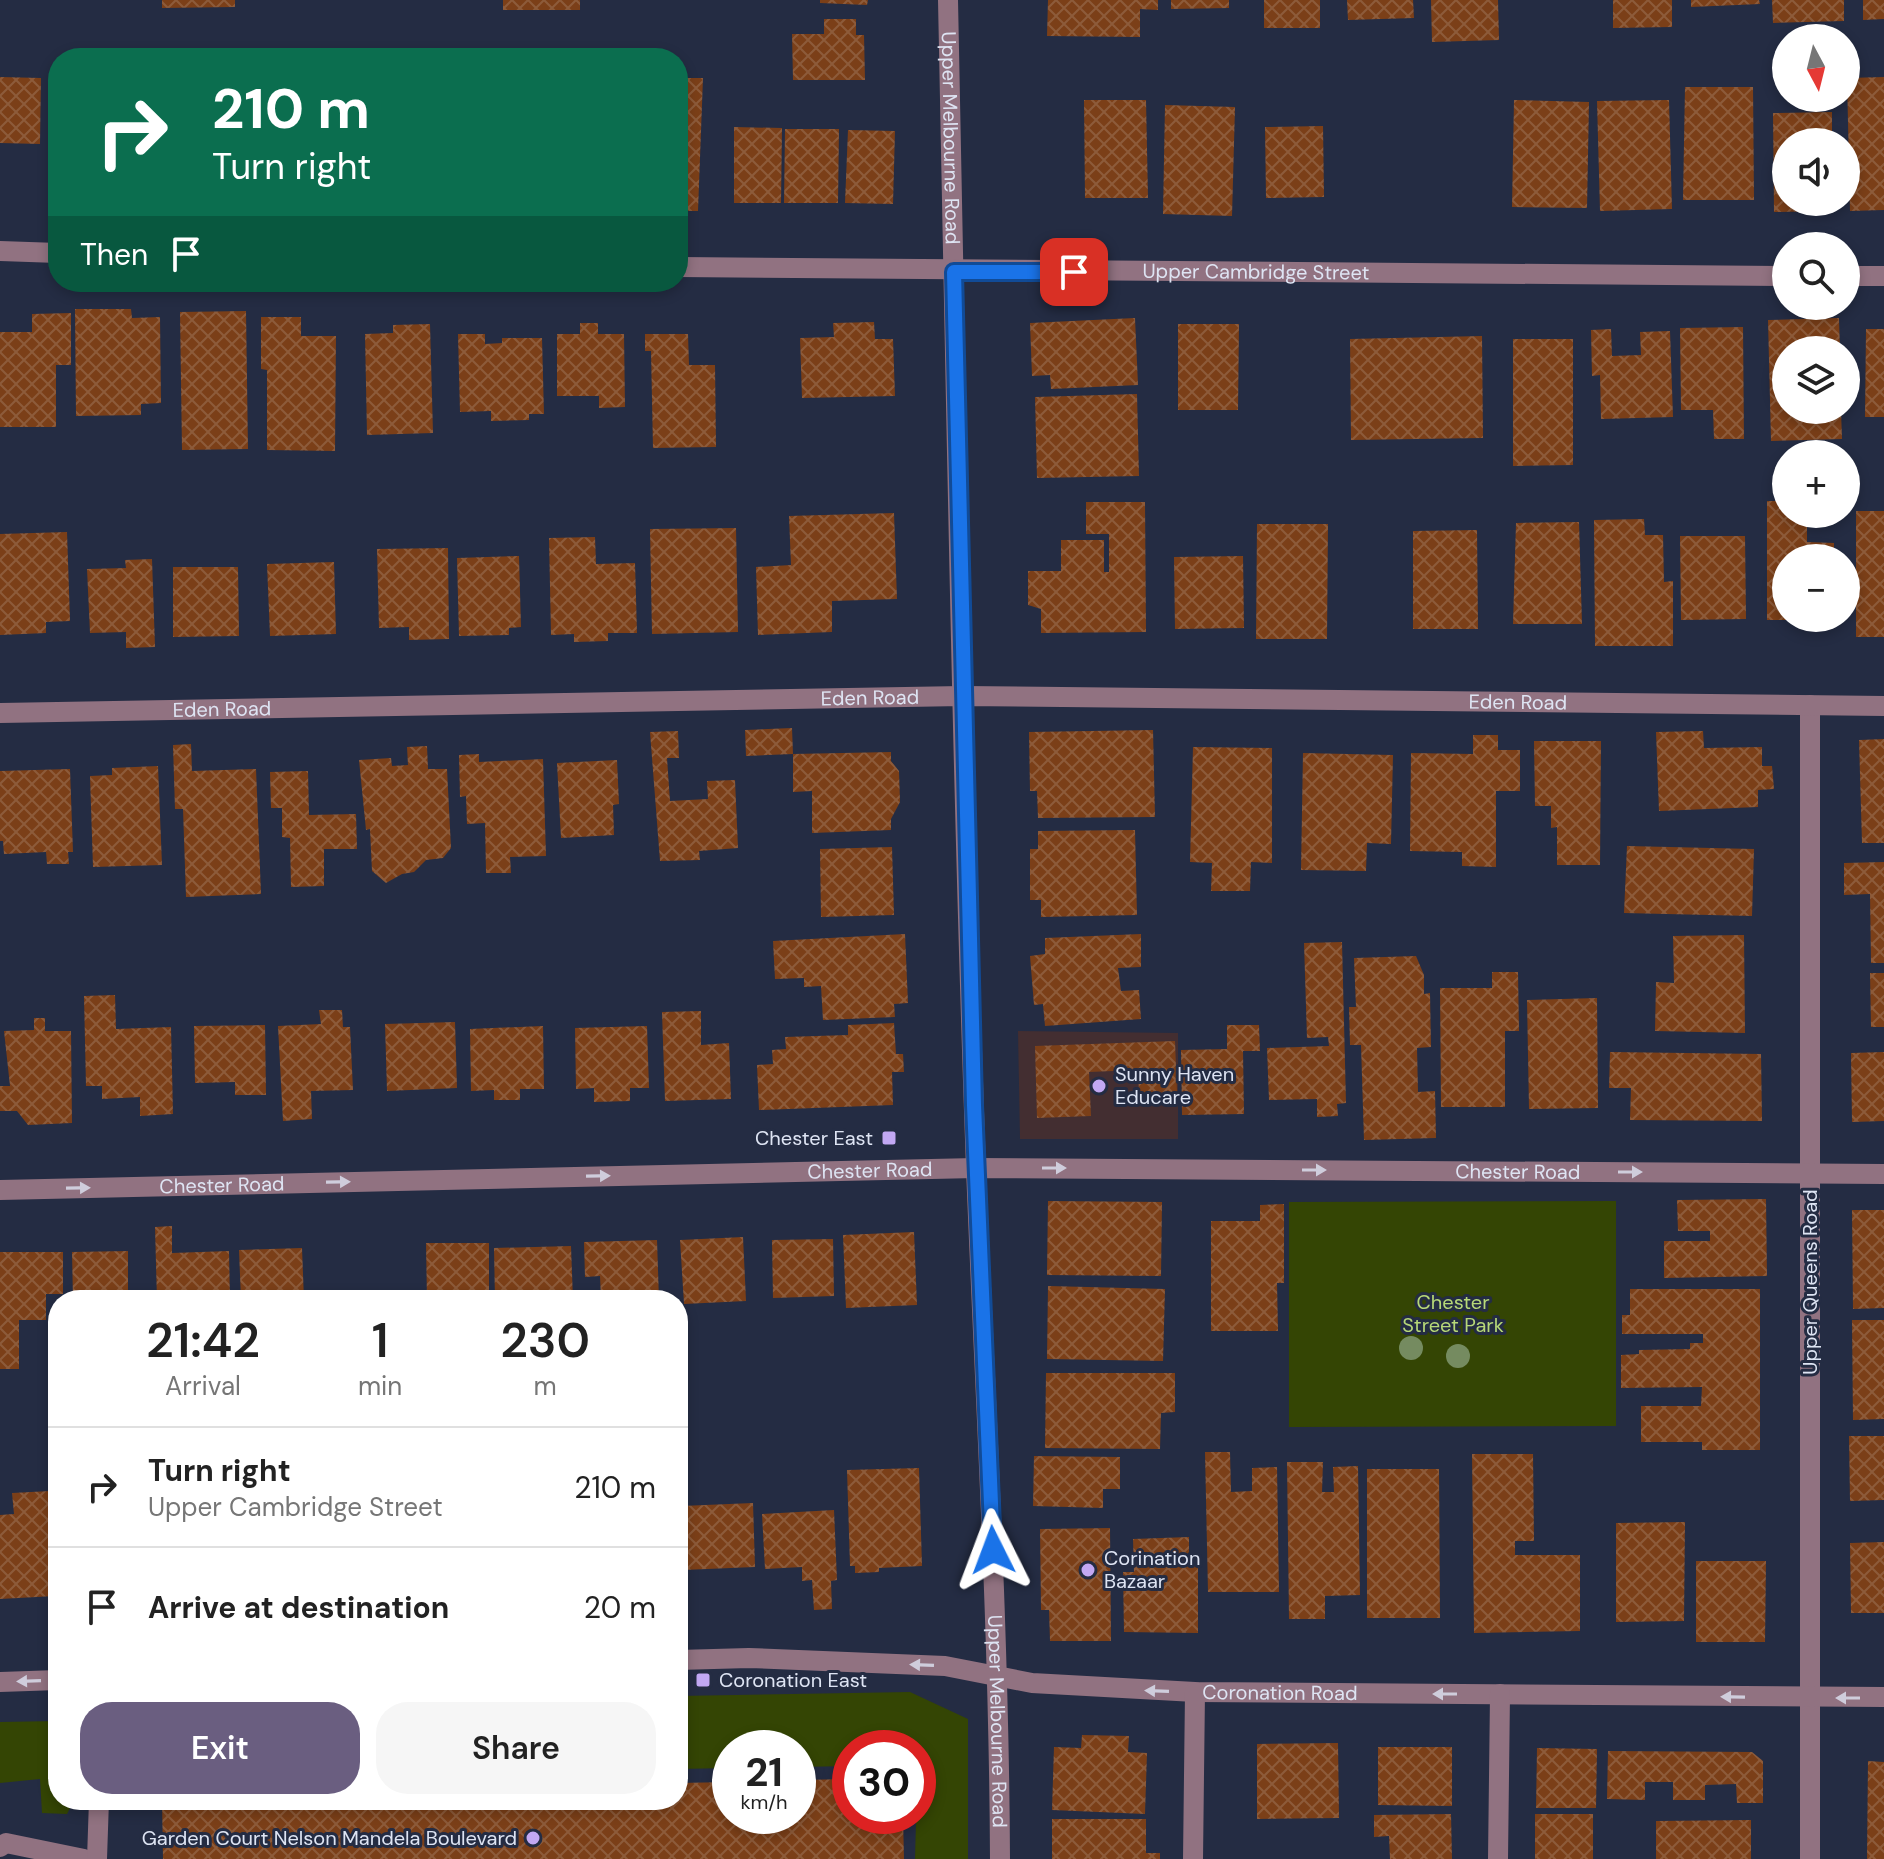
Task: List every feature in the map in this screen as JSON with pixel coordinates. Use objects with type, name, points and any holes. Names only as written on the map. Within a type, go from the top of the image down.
[{"type":"street","name":"Upper Melbourne Road","points":[[948,0],[962,696],[976,1168],[999,1677],[1000,1859]]},
{"type":"street","points":[[0,251],[48,253]]},
{"type":"street","name":"Upper Cambridge Street","points":[[688,267],[954,272],[1772,276]]},
{"type":"street","points":[[1860,276],[1884,276]]},
{"type":"street","name":"Eden Road","points":[[0,713],[962,696],[1884,706]]},
{"type":"street","name":"Upper Queens Road","points":[[1810,705],[1810,1859]]},
{"type":"street","name":"Chester Road","points":[[0,1190],[976,1168],[1884,1174]]},
{"type":"street","name":"Coronation Road","points":[[688,1660],[749,1658],[930,1665],[1087,1688],[1195,1692],[1884,1697]]},
{"type":"street","points":[[0,1682],[48,1680]]},
{"type":"street","points":[[1193,1859],[1195,1692]]},
{"type":"street","points":[[1498,1859],[1500,1694]]},
{"type":"street","points":[[97,1859],[99,1810]]},
{"type":"street","points":[[0,1847],[6,1843],[84,1859]]},
{"type":"shaded area","name":"Sunny Haven Educare","points":[[1018,1031],[1178,1033],[1178,1139],[1020,1139]]},
{"type":"green space","name":"Chester Street Park","points":[[1616,1201],[1616,1426],[1289,1427],[1289,1202]]},
{"type":"green space","points":[[910,1692],[968,1719],[968,1859],[915,1859],[916,1834],[936,1834],[936,1730],[832,1730],[832,1766],[816,1767],[816,1730],[712,1730],[712,1768],[688,1769],[688,1696]]},
{"type":"green space","points":[[48,1721],[48,1810],[69,1810],[67,1814],[42,1813],[40,1779],[0,1783],[0,1722]]},
{"type":"building","points":[[162,0],[235,0],[235,7],[162,8]]},
{"type":"building","points":[[503,0],[580,0],[580,10],[503,10]]},
{"type":"building","points":[[820,0],[868,0],[867,5],[820,3]]},
{"type":"building","points":[[1048,0],[1158,0],[1158,10],[1140,9],[1140,37],[1047,36]]},
{"type":"building","points":[[1171,0],[1229,0],[1229,8],[1171,9]]},
{"type":"building","points":[[1264,0],[1320,0],[1320,28],[1264,28]]},
{"type":"building","points":[[1347,0],[1413,0],[1414,18],[1348,20]]},
{"type":"building","points":[[1431,0],[1498,0],[1499,40],[1432,42]]},
{"type":"building","points":[[1613,0],[1672,0],[1672,27],[1613,28]]},
{"type":"building","points":[[1691,0],[1759,0],[1760,4],[1691,7]]},
{"type":"building","points":[[1772,0],[1844,0],[1844,21],[1773,23]]},
{"type":"building","points":[[1863,0],[1884,0],[1884,19],[1863,20]]},
{"type":"building","points":[[824,19],[856,19],[856,35],[864,35],[865,80],[793,80],[792,34],[824,34]]},
{"type":"building","points":[[0,77],[41,78],[40,144],[0,143]]},
{"type":"building","points":[[1884,77],[1884,210],[1860,211],[1860,128],[1848,128],[1848,112],[1860,112],[1860,78]]},
{"type":"building","points":[[688,78],[703,78],[698,211],[688,211]]},
{"type":"building","points":[[1685,87],[1753,87],[1754,200],[1683,200]]},
{"type":"building","points":[[1084,100],[1146,100],[1148,198],[1085,198]]},
{"type":"building","points":[[1514,100],[1589,102],[1587,208],[1512,207]]},
{"type":"building","points":[[1669,100],[1672,209],[1600,211],[1597,101]]},
{"type":"building","points":[[1165,105],[1235,107],[1232,216],[1163,214]]},
{"type":"building","points":[[1832,112],[1832,128],[1773,128],[1773,113]]},
{"type":"building","points":[[1323,126],[1324,197],[1266,198],[1265,127]]},
{"type":"building","points":[[734,127],[782,128],[781,203],[734,203]]},
{"type":"building","points":[[785,129],[839,129],[838,203],[784,203]]},
{"type":"building","points":[[848,130],[895,131],[893,204],[845,203]]},
{"type":"building","points":[[75,309],[131,309],[132,318],[160,317],[161,403],[141,404],[141,415],[76,416]]},
{"type":"building","points":[[246,311],[248,449],[182,450],[180,312]]},
{"type":"building","points":[[71,313],[71,365],[56,365],[56,427],[0,427],[0,332],[32,332],[32,314]]},
{"type":"building","points":[[261,317],[301,317],[301,336],[336,336],[335,451],[267,450],[267,370],[261,369]]},
{"type":"building","points":[[1135,318],[1138,385],[1051,389],[1050,375],[1032,376],[1030,323]]},
{"type":"building","points":[[1768,320],[1839,320],[1840,336],[1772,336],[1772,424],[1841,424],[1842,439],[1771,441]]},
{"type":"building","points":[[874,322],[875,339],[893,339],[895,396],[802,398],[800,338],[834,337],[833,323]]},
{"type":"building","points":[[580,323],[598,323],[598,334],[624,334],[625,407],[599,408],[599,396],[557,396],[557,334],[580,334]]},
{"type":"building","points":[[430,324],[433,433],[367,435],[365,334],[393,333],[393,325]]},
{"type":"building","points":[[1178,324],[1239,324],[1238,410],[1178,410]]},
{"type":"building","points":[[1743,327],[1744,439],[1714,439],[1713,410],[1681,410],[1680,328]]},
{"type":"building","points":[[1611,329],[1612,356],[1641,355],[1640,332],[1670,331],[1673,417],[1601,419],[1600,375],[1592,376],[1591,330]]},
{"type":"building","points":[[1866,329],[1884,329],[1884,417],[1865,417]]},
{"type":"building","points":[[458,334],[485,334],[485,344],[502,343],[502,338],[542,338],[544,414],[529,414],[529,420],[491,421],[491,411],[460,412]]},
{"type":"building","points":[[645,334],[688,334],[689,365],[715,365],[716,447],[653,448],[651,351],[645,351]]},
{"type":"building","points":[[1482,336],[1483,438],[1351,440],[1350,339]]},
{"type":"building","points":[[1513,339],[1573,339],[1573,465],[1513,466]]},
{"type":"building","points":[[1137,394],[1139,476],[1037,478],[1035,397]]},
{"type":"building","points":[[1767,501],[1772,501],[1772,528],[1807,528],[1807,542],[1834,544],[1772,544],[1772,620],[1767,620]]},
{"type":"building","points":[[1086,502],[1145,502],[1146,632],[1041,633],[1041,609],[1028,605],[1028,571],[1061,571],[1061,540],[1104,540],[1104,572],[1109,572],[1109,534],[1086,534]]},
{"type":"building","points":[[1860,511],[1884,511],[1884,637],[1856,637],[1856,632],[1860,632],[1860,544],[1856,544]]},
{"type":"building","points":[[894,513],[897,599],[832,601],[832,632],[758,635],[756,567],[791,565],[789,516]]},
{"type":"building","points":[[1644,519],[1645,535],[1663,535],[1664,582],[1673,581],[1673,646],[1595,646],[1594,520]]},
{"type":"building","points":[[1579,522],[1582,624],[1513,624],[1516,523]]},
{"type":"building","points":[[1257,524],[1328,524],[1327,639],[1256,639]]},
{"type":"building","points":[[736,528],[738,632],[652,634],[650,529]]},
{"type":"building","points":[[1477,530],[1478,629],[1413,629],[1413,531]]},
{"type":"building","points":[[67,532],[70,621],[46,622],[46,633],[0,635],[0,534]]},
{"type":"building","points":[[1680,536],[1745,536],[1746,619],[1681,620]]},
{"type":"building","points":[[595,537],[596,564],[635,563],[637,633],[608,633],[608,641],[574,642],[574,634],[551,635],[549,538]]},
{"type":"building","points":[[448,548],[449,639],[409,640],[409,627],[379,628],[377,549]]},
{"type":"building","points":[[519,556],[521,627],[509,628],[509,635],[459,636],[457,558]]},
{"type":"building","points":[[1243,556],[1244,628],[1175,629],[1174,557]]},
{"type":"building","points":[[152,559],[155,647],[126,648],[126,632],[90,633],[87,569],[126,568],[125,560]]},
{"type":"building","points":[[334,562],[336,634],[270,636],[267,564]]},
{"type":"building","points":[[173,567],[238,567],[239,636],[173,637]]},
{"type":"building","points":[[792,728],[793,754],[746,756],[745,730]]},
{"type":"building","points":[[1153,730],[1155,817],[1038,818],[1037,791],[1030,791],[1029,732]]},
{"type":"building","points":[[678,731],[679,758],[667,758],[670,801],[708,799],[707,781],[735,780],[738,848],[699,851],[700,860],[660,861],[650,732]]},
{"type":"building","points":[[1703,731],[1704,748],[1762,747],[1762,766],[1772,766],[1774,789],[1758,790],[1758,807],[1659,811],[1656,732]]},
{"type":"building","points":[[1473,735],[1498,735],[1498,750],[1520,750],[1520,791],[1496,791],[1496,867],[1462,866],[1462,852],[1410,851],[1411,753],[1473,754]]},
{"type":"building","points":[[1884,739],[1884,843],[1862,843],[1859,740]]},
{"type":"building","points":[[1534,741],[1601,741],[1600,865],[1557,865],[1557,827],[1551,828],[1551,806],[1535,806]]},
{"type":"building","points":[[191,744],[192,771],[256,769],[261,894],[186,897],[183,809],[175,809],[173,745]]},
{"type":"building","points":[[427,746],[428,769],[447,769],[451,848],[443,858],[426,860],[414,872],[402,874],[386,883],[372,871],[370,829],[366,830],[359,760],[391,758],[392,766],[408,765],[407,747]]},
{"type":"building","points":[[1193,747],[1272,748],[1272,863],[1251,862],[1250,891],[1211,891],[1212,863],[1190,862]]},
{"type":"building","points":[[891,752],[891,761],[899,771],[900,802],[891,819],[891,830],[812,833],[812,791],[793,792],[793,754]]},
{"type":"building","points":[[1303,753],[1393,755],[1391,844],[1367,843],[1366,871],[1301,870]]},
{"type":"building","points":[[479,754],[479,762],[543,759],[546,856],[510,857],[511,873],[486,873],[485,823],[467,824],[466,796],[460,797],[459,755]]},
{"type":"building","points":[[617,760],[619,804],[613,805],[614,835],[561,838],[557,763]]},
{"type":"building","points":[[158,766],[162,865],[93,867],[90,776],[112,775],[112,768]]},
{"type":"building","points":[[70,769],[73,852],[68,852],[69,864],[47,864],[46,852],[4,854],[3,841],[0,841],[0,771]]},
{"type":"building","points":[[308,771],[309,815],[356,814],[357,849],[324,849],[324,886],[291,887],[290,838],[282,837],[282,808],[271,808],[270,772]]},
{"type":"building","points":[[1135,830],[1137,915],[1041,917],[1041,900],[1030,900],[1030,849],[1038,849],[1038,831]]},
{"type":"building","points":[[1627,846],[1754,849],[1752,916],[1624,913]]},
{"type":"building","points":[[892,847],[894,915],[821,917],[820,849]]},
{"type":"building","points":[[1884,862],[1884,963],[1871,963],[1870,894],[1844,895],[1844,863]]},
{"type":"building","points":[[905,934],[908,1003],[894,1004],[895,1017],[823,1020],[821,986],[804,987],[804,978],[775,979],[773,941]]},
{"type":"building","points":[[1141,934],[1141,967],[1118,968],[1121,991],[1139,990],[1141,1019],[1045,1026],[1043,1004],[1034,1005],[1030,956],[1045,954],[1045,938]]},
{"type":"building","points":[[1744,935],[1745,1033],[1655,1031],[1656,982],[1674,983],[1673,936]]},
{"type":"building","points":[[1342,942],[1346,1103],[1337,1104],[1338,1116],[1317,1117],[1317,1099],[1269,1100],[1267,1048],[1329,1046],[1328,1037],[1307,1038],[1304,943]]},
{"type":"building","points":[[1416,956],[1424,975],[1424,994],[1430,993],[1431,1047],[1417,1048],[1418,1092],[1435,1091],[1436,1138],[1364,1140],[1361,1045],[1350,1045],[1349,1007],[1356,1007],[1354,958]]},
{"type":"building","points":[[1492,972],[1518,972],[1519,1031],[1505,1031],[1505,1107],[1441,1107],[1440,988],[1492,988]]},
{"type":"building","points":[[1870,973],[1884,973],[1884,1027],[1871,1027]]},
{"type":"building","points":[[115,995],[116,1029],[171,1027],[173,1114],[140,1116],[140,1097],[102,1099],[102,1086],[86,1086],[84,996]]},
{"type":"building","points":[[1597,998],[1598,1108],[1529,1109],[1527,1000]]},
{"type":"building","points":[[319,1010],[342,1010],[343,1027],[350,1027],[353,1090],[311,1091],[312,1119],[283,1121],[278,1026],[321,1024]]},
{"type":"building","points":[[701,1011],[701,1045],[729,1043],[731,1099],[665,1101],[662,1012]]},
{"type":"building","points":[[34,1018],[45,1018],[45,1031],[71,1031],[72,1123],[28,1125],[17,1111],[0,1111],[0,1086],[10,1086],[4,1031],[34,1030]]},
{"type":"building","points":[[455,1022],[457,1088],[387,1091],[385,1024]]},
{"type":"building","points":[[894,1023],[896,1054],[903,1054],[904,1072],[892,1072],[893,1105],[759,1110],[757,1065],[773,1064],[772,1050],[786,1049],[785,1037],[848,1035],[848,1025]]},
{"type":"building","points":[[265,1025],[266,1095],[235,1095],[235,1082],[195,1083],[194,1026]]},
{"type":"building","points":[[1227,1025],[1259,1025],[1260,1051],[1243,1051],[1244,1114],[1182,1115],[1181,1050],[1227,1049]]},
{"type":"building","points":[[543,1026],[544,1089],[520,1089],[520,1100],[494,1100],[494,1090],[471,1091],[470,1029]]},
{"type":"building","points":[[647,1026],[649,1088],[630,1088],[630,1101],[594,1102],[594,1088],[576,1089],[575,1028]]},
{"type":"building","points":[[1175,1041],[1177,1092],[1139,1093],[1138,1070],[1089,1072],[1091,1116],[1037,1118],[1035,1046]]},
{"type":"building","points":[[1610,1052],[1761,1054],[1762,1121],[1630,1120],[1631,1088],[1609,1088]]},
{"type":"building","points":[[1884,1052],[1884,1121],[1852,1122],[1851,1053]]},
{"type":"building","points":[[1766,1199],[1767,1276],[1664,1278],[1664,1241],[1710,1241],[1710,1231],[1678,1231],[1677,1200]]},
{"type":"building","points":[[1048,1201],[1162,1202],[1161,1276],[1047,1275]]},
{"type":"building","points":[[1284,1204],[1284,1283],[1277,1283],[1278,1331],[1211,1331],[1211,1221],[1260,1221],[1260,1205]]},
{"type":"building","points":[[1852,1210],[1884,1210],[1884,1308],[1853,1309]]},
{"type":"building","points":[[172,1226],[172,1253],[229,1251],[230,1290],[157,1290],[155,1227]]},
{"type":"building","points":[[914,1232],[917,1305],[846,1308],[843,1235]]},
{"type":"building","points":[[743,1237],[746,1301],[688,1304],[688,1290],[683,1290],[680,1240]]},
{"type":"building","points":[[833,1239],[834,1296],[773,1298],[772,1240]]},
{"type":"building","points":[[657,1240],[659,1290],[601,1290],[600,1276],[585,1277],[584,1242]]},
{"type":"building","points":[[426,1243],[489,1243],[489,1290],[427,1290]]},
{"type":"building","points":[[571,1246],[573,1290],[495,1290],[494,1248]]},
{"type":"building","points":[[302,1248],[304,1290],[241,1290],[239,1250]]},
{"type":"building","points":[[128,1251],[128,1290],[73,1290],[72,1252]]},
{"type":"building","points":[[0,1252],[63,1252],[63,1290],[48,1290],[46,1320],[19,1320],[19,1369],[0,1369]]},
{"type":"building","points":[[1048,1286],[1165,1289],[1163,1361],[1047,1359]]},
{"type":"building","points":[[1630,1289],[1760,1289],[1760,1450],[1702,1450],[1702,1442],[1641,1442],[1641,1406],[1701,1406],[1702,1387],[1621,1388],[1621,1355],[1639,1354],[1639,1350],[1690,1349],[1690,1343],[1703,1343],[1703,1334],[1622,1334],[1622,1315],[1630,1315]]},
{"type":"building","points":[[1852,1320],[1884,1320],[1884,1419],[1853,1420]]},
{"type":"building","points":[[1046,1373],[1175,1373],[1175,1412],[1161,1413],[1160,1449],[1045,1448]]},
{"type":"building","points":[[1849,1436],[1884,1436],[1884,1500],[1850,1501]]},
{"type":"building","points":[[1205,1452],[1230,1452],[1231,1492],[1252,1491],[1252,1468],[1277,1467],[1279,1592],[1208,1592]]},
{"type":"building","points":[[1472,1454],[1533,1454],[1534,1541],[1515,1541],[1515,1555],[1580,1555],[1580,1631],[1474,1633]]},
{"type":"building","points":[[1034,1456],[1120,1457],[1120,1489],[1103,1489],[1103,1508],[1033,1506]]},
{"type":"building","points":[[1287,1462],[1323,1462],[1322,1492],[1334,1492],[1333,1467],[1358,1466],[1360,1595],[1325,1596],[1325,1619],[1289,1619]]},
{"type":"building","points":[[919,1468],[922,1566],[879,1568],[879,1572],[855,1573],[855,1566],[850,1566],[847,1470]]},
{"type":"building","points":[[1367,1469],[1439,1469],[1440,1618],[1367,1618]]},
{"type":"building","points":[[48,1491],[48,1596],[0,1599],[0,1515],[14,1514],[12,1493]]},
{"type":"building","points":[[753,1503],[755,1567],[688,1570],[688,1506]]},
{"type":"building","points":[[834,1510],[837,1580],[831,1581],[832,1609],[814,1610],[812,1580],[802,1581],[802,1567],[765,1569],[762,1514]]},
{"type":"building","points":[[1685,1522],[1684,1621],[1616,1622],[1616,1523]]},
{"type":"building","points":[[1110,1528],[1111,1641],[1050,1641],[1049,1610],[1041,1610],[1040,1529]]},
{"type":"building","points":[[1189,1537],[1189,1553],[1198,1553],[1198,1633],[1124,1632],[1123,1572],[1134,1572],[1133,1539]]},
{"type":"building","points":[[1884,1542],[1884,1613],[1851,1613],[1850,1543]]},
{"type":"building","points":[[1696,1561],[1766,1561],[1765,1642],[1696,1642]]},
{"type":"building","points":[[1082,1735],[1129,1736],[1128,1752],[1147,1753],[1145,1814],[1052,1810],[1054,1747],[1081,1748]]},
{"type":"building","points":[[1338,1743],[1339,1818],[1257,1819],[1257,1744]]},
{"type":"building","points":[[1378,1747],[1452,1747],[1452,1806],[1378,1805]]},
{"type":"building","points":[[1537,1748],[1597,1749],[1596,1808],[1536,1808]]},
{"type":"building","points":[[1608,1751],[1752,1752],[1763,1761],[1763,1803],[1737,1803],[1736,1784],[1705,1785],[1705,1800],[1673,1800],[1673,1782],[1645,1782],[1645,1800],[1607,1799]]},
{"type":"building","points":[[1868,1761],[1884,1762],[1884,1859],[1867,1859]]},
{"type":"building","name":"Garden Court Nelson Mandela Boulevard","points":[[832,1779],[832,1834],[903,1834],[904,1859],[163,1859],[162,1810],[688,1810],[688,1783],[712,1782],[712,1834],[816,1834],[816,1780]]},
{"type":"building","points":[[1451,1814],[1452,1859],[1390,1859],[1389,1836],[1374,1837],[1374,1815]]},
{"type":"building","points":[[1535,1814],[1593,1814],[1593,1859],[1535,1859]]},
{"type":"building","points":[[1052,1819],[1146,1819],[1146,1853],[1160,1853],[1160,1859],[1052,1859]]},
{"type":"building","points":[[1751,1820],[1751,1859],[1656,1859],[1656,1821]]},
{"type":"place","name":"Sunny Haven Educare","points":[[1099,1086]]},
{"type":"place","name":"Chester East","points":[[889,1138]]},
{"type":"place","name":"Corination Bazaar","points":[[1088,1570]]},
{"type":"place","name":"Coronation East","points":[[703,1680]]},
{"type":"place","name":"Garden Court Nelson Mandela Boulevard","points":[[533,1838]]},
{"type":"route","points":[[993,1550],[974,1105],[954,272],[1074,272]]}]
